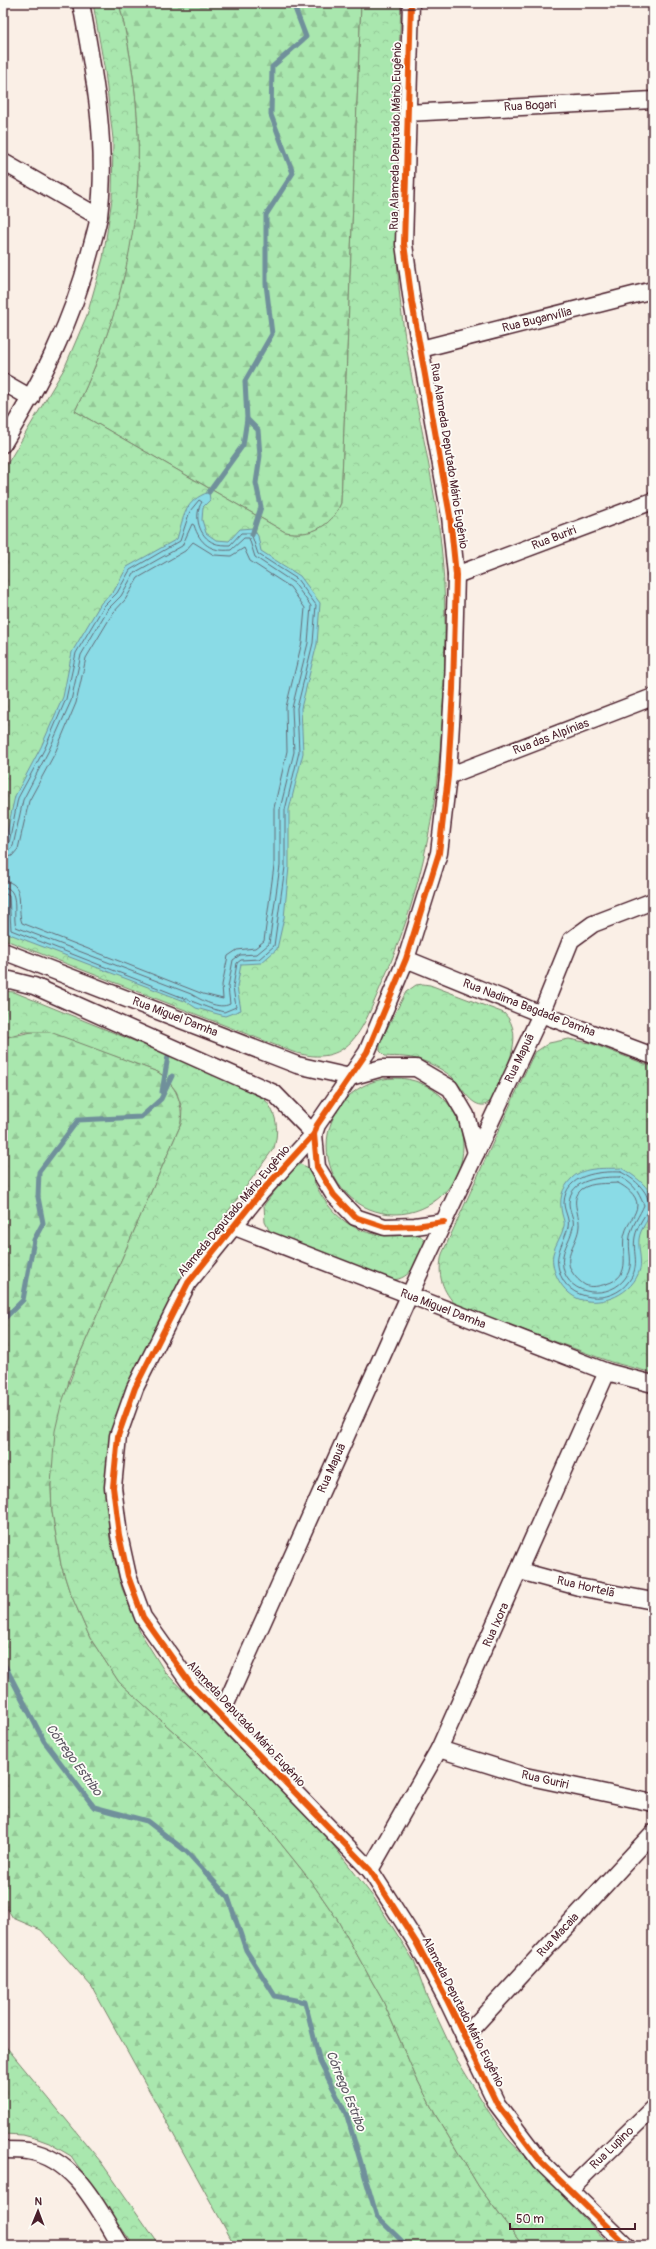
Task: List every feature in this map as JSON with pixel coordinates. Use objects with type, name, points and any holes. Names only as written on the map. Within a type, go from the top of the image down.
[{"type":"street","points":[[3,444],[31,398],[57,349],[83,281],[99,217],[101,157],[98,93],[81,3]]},
{"type":"street","name":"Rua Alameda Deputado Mário Eugênio","points":[[314,1134],[324,1113],[354,1072],[406,959],[439,853],[448,776],[453,689],[456,575],[450,516],[412,302],[404,244],[406,112],[411,3]]},
{"type":"street","name":"Rua Bogari","points":[[406,112],[653,100]]},
{"type":"street","points":[[3,162],[99,217]]},
{"type":"street","name":"Rua Buganvília","points":[[421,349],[653,290]]},
{"type":"street","points":[[3,382],[31,398]]},
{"type":"street","name":"Rua Buriri","points":[[456,575],[653,501]]},
{"type":"street","name":"Rua das Alpínias","points":[[448,776],[653,697]]},
{"type":"street","name":"Rua Mapuã","points":[[221,1715],[409,1296],[541,1014],[571,940],[593,924],[653,901]]},
{"type":"street","name":"Rua Miguel Damha","points":[[3,951],[297,1065],[354,1072]]},
{"type":"street","name":"Rua Nadima Bagdade Damha","points":[[406,959],[541,1014],[653,1056]]},
{"type":"street","points":[[3,981],[10,980],[34,986],[274,1093],[314,1134],[317,1167],[334,1195],[355,1217],[385,1227],[416,1226],[444,1222]]},
{"type":"street","points":[[354,1072],[382,1068],[416,1068],[450,1088],[466,1114],[476,1153]]},
{"type":"street","name":"Alameda Deputado Mário Eugênio","points":[[314,1134],[262,1191],[235,1227],[188,1283],[135,1388],[118,1436],[113,1487],[119,1535],[128,1576],[143,1617],[192,1686],[370,1870],[416,1942],[447,2000],[497,2104],[541,2162],[627,2246]]},
{"type":"street","name":"Rua Miguel Damha","points":[[235,1227],[607,1372],[653,1384]]},
{"type":"street","name":"Rua Ixora","points":[[370,1870],[439,1750],[520,1571],[607,1372]]},
{"type":"street","name":"Rua Hortelã","points":[[520,1571],[579,1587],[653,1601]]},
{"type":"street","name":"Rua Guriri","points":[[439,1750],[525,1776],[653,1803]]},
{"type":"street","name":"Rua Macaia","points":[[464,2037],[653,1833]]},
{"type":"street","name":"Rua Lupino","points":[[570,2189],[653,2108]]},
{"type":"street","points":[[3,2150],[28,2151],[54,2160],[74,2176],[89,2194],[122,2246]]},
{"type":"green space","points":[[93,3],[119,3],[130,57],[137,110],[138,161],[135,211],[127,261],[115,310],[97,360],[75,411],[285,532],[303,533],[312,531],[326,524],[337,511],[341,503],[361,3],[401,3],[397,105],[396,240],[401,304],[409,364],[432,483],[442,556],[445,600],[445,644],[442,727],[434,804],[427,841],[419,877],[396,951],[367,1018],[359,1031],[351,1042],[340,1050],[328,1055],[312,1056],[293,1052],[3,939],[3,471],[64,369],[87,315],[103,258],[112,199],[113,139],[105,72]]},
{"type":"green space","points":[[119,3],[361,3],[341,503],[332,518],[326,524],[312,531],[303,533],[285,532],[75,411],[97,361],[114,311],[127,261],[135,211],[138,161],[136,109],[130,57]]},
{"type":"green space","points":[[416,985],[430,985],[504,1013],[511,1023],[514,1033],[511,1056],[492,1100],[485,1105],[475,1103],[452,1077],[441,1069],[423,1061],[410,1058],[385,1056],[380,1051],[380,1042],[406,992]]},
{"type":"green space","points":[[3,991],[14,992],[254,1090],[267,1102],[271,1108],[277,1131],[274,1148],[185,1271],[125,1392],[107,1490],[110,1540],[122,1588],[140,1632],[165,1672],[239,1748],[270,1776],[326,1836],[374,1898],[414,1961],[426,1994],[456,2058],[489,2112],[507,2138],[611,2246],[523,2246],[479,2187],[435,2114],[416,2077],[383,2001],[337,1919],[310,1880],[257,1814],[197,1753],[119,1682],[90,1638],[69,1590],[61,1565],[52,1512],[51,1485],[55,1431],[61,1405],[80,1354],[181,1124],[182,1108],[176,1091],[165,1077],[158,1072],[50,1032],[24,1032],[3,1038]]},
{"type":"green space","points":[[37,1031],[50,1031],[158,1072],[174,1088],[181,1108],[181,1124],[69,1379],[51,1485],[52,1512],[61,1565],[69,1590],[90,1638],[119,1682],[197,1753],[257,1814],[310,1880],[337,1919],[383,2001],[416,2077],[435,2114],[479,2187],[523,2246],[235,2246],[92,1987],[41,1930],[13,1918],[3,1902],[3,1038]]},
{"type":"green space","points":[[569,1039],[590,1043],[653,1067],[653,1373],[611,1362],[457,1306],[444,1288],[442,1282],[440,1269],[442,1254],[534,1053],[549,1043]]},
{"type":"green space","points":[[388,1078],[402,1078],[421,1083],[433,1089],[448,1103],[458,1120],[462,1133],[462,1159],[458,1172],[452,1184],[438,1199],[433,1203],[415,1211],[402,1214],[388,1214],[369,1209],[357,1203],[342,1189],[338,1184],[330,1166],[327,1153],[327,1139],[332,1120],[338,1108],[352,1093],[357,1089],[375,1081]]},
{"type":"green space","points":[[300,1164],[309,1168],[320,1192],[335,1213],[355,1228],[381,1235],[417,1234],[422,1237],[425,1244],[412,1270],[401,1278],[386,1280],[271,1234],[265,1222],[264,1205],[294,1166]]},
{"type":"green space","points":[[3,2043],[101,2162],[160,2246],[134,2246],[71,2156],[49,2143],[38,2139],[23,2135],[3,2134]]},
{"type":"water","points":[[209,492],[210,500],[203,507],[202,520],[206,533],[216,540],[229,541],[240,529],[253,528],[258,536],[261,551],[300,576],[320,603],[317,644],[301,708],[303,753],[289,810],[289,867],[284,918],[277,949],[261,963],[241,964],[237,987],[241,1010],[225,1016],[196,1008],[187,1002],[7,933],[3,851],[15,796],[41,747],[63,697],[72,652],[101,603],[114,591],[127,567],[177,539],[186,510],[194,500]]},
{"type":"water","points":[[621,1168],[638,1179],[648,1189],[653,1201],[652,1212],[640,1235],[640,1269],[631,1285],[624,1292],[616,1296],[607,1300],[597,1301],[579,1299],[563,1287],[556,1274],[553,1261],[555,1247],[564,1225],[561,1209],[563,1191],[568,1182],[577,1174],[595,1169]]},
{"type":"waterway","points":[[209,492],[243,445],[247,419],[245,381],[272,334],[266,284],[266,215],[293,173],[271,115],[272,67],[306,37],[293,3]]},
{"type":"waterway","points":[[247,419],[258,430],[260,456],[256,483],[261,507],[252,535]]},
{"type":"waterway","points":[[162,1092],[168,1056]]},
{"type":"waterway","points":[[3,1320],[23,1300],[34,1240],[43,1223],[38,1197],[39,1172],[78,1120],[141,1117],[161,1099],[172,1076]]},
{"type":"waterway","name":"Córrego Estribo","points":[[3,1662],[44,1741],[94,1807],[147,1821],[187,1852],[228,1897],[246,1950],[275,1996],[305,2002],[320,2062],[347,2116],[377,2217],[407,2246]]},
{"type":"cycle path","points":[[411,3],[404,244],[412,302],[450,516],[456,575],[453,689],[448,776],[439,853],[406,959],[367,1052],[317,1125],[314,1134],[317,1167],[334,1195],[355,1217],[385,1227],[415,1226],[444,1222]]},
{"type":"cycle path","points":[[314,1134],[262,1191],[188,1283],[135,1388],[118,1436],[113,1487],[119,1535],[128,1576],[143,1617],[192,1686],[370,1870],[416,1942],[447,2000],[497,2104],[541,2162],[627,2246]]}]
